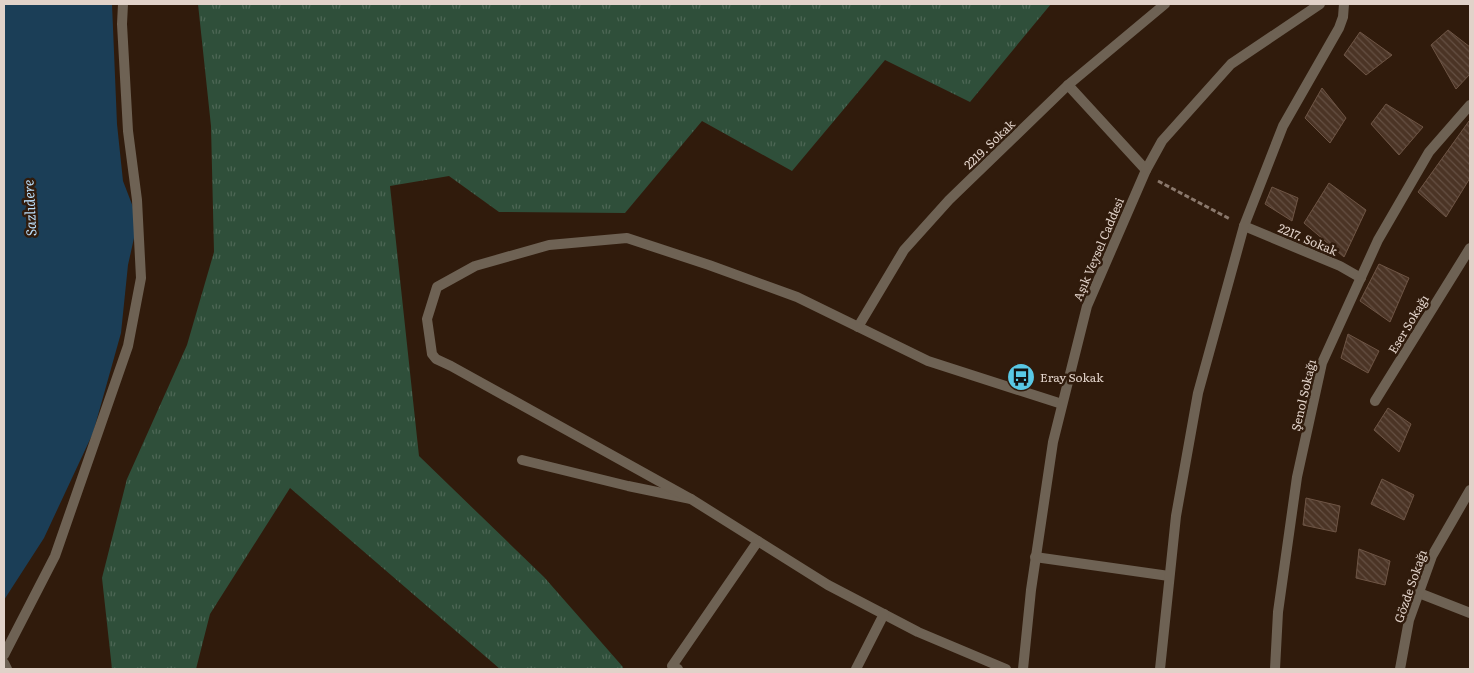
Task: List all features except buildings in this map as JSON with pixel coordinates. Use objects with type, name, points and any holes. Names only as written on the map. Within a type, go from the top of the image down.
[{"type":"street","points":[[4,655],[55,556],[128,346],[141,278],[137,200],[128,131],[122,4]]},
{"type":"street","name":"2219. Sokak","points":[[858,326],[904,250],[950,200],[1068,85],[1165,4]]},
{"type":"street","name":"Aşık Veysel Caddesi","points":[[1022,669],[1052,442],[1087,306],[1146,170],[1162,141],[1231,64],[1320,4]]},
{"type":"street","points":[[1160,669],[1176,516],[1198,393],[1244,226],[1283,126],[1339,28],[1343,17],[1344,4]]},
{"type":"street","points":[[1068,85],[1146,170]]},
{"type":"street","name":"Şenol Sokağı","points":[[1276,669],[1278,612],[1297,477],[1322,363],[1378,240],[1428,152],[1470,104]]},
{"type":"street","name":"2217. Sokak","points":[[1244,226],[1340,266],[1361,278]]},
{"type":"street","points":[[1006,669],[918,632],[828,585],[691,499],[436,359],[432,354],[427,319],[437,287],[475,266],[549,245],[627,238],[797,297],[928,361],[1062,404]]},
{"type":"street","name":"Eser Sokağı","points":[[1376,401],[1470,248]]},
{"type":"street","points":[[522,460],[691,499]]},
{"type":"street","name":"Gözde Sokağı","points":[[1400,669],[1410,620],[1432,556],[1470,490]]},
{"type":"street","points":[[678,669],[672,666],[758,541]]},
{"type":"street","points":[[1036,557],[1170,576]]},
{"type":"street","points":[[1419,593],[1470,613]]},
{"type":"street","points":[[856,669],[884,614]]},
{"type":"street","points":[[4,663],[7,669]]},
{"type":"path","points":[[1146,170],[1159,182],[1244,226]]},
{"type":"green space","points":[[198,4],[1051,4],[970,102],[885,60],[792,171],[702,121],[625,213],[499,212],[449,176],[390,186],[419,456],[544,577],[623,669],[500,669],[290,488],[210,614],[196,669],[112,669],[102,578],[127,479],[187,345],[214,252],[211,126]]},
{"type":"water","name":"Sazlıdere","points":[[4,4],[112,4],[117,124],[123,181],[138,220],[128,265],[121,333],[93,433],[44,538],[4,600]]},
{"type":"place","name":"Eray Sokak","points":[[1021,377]]}]
